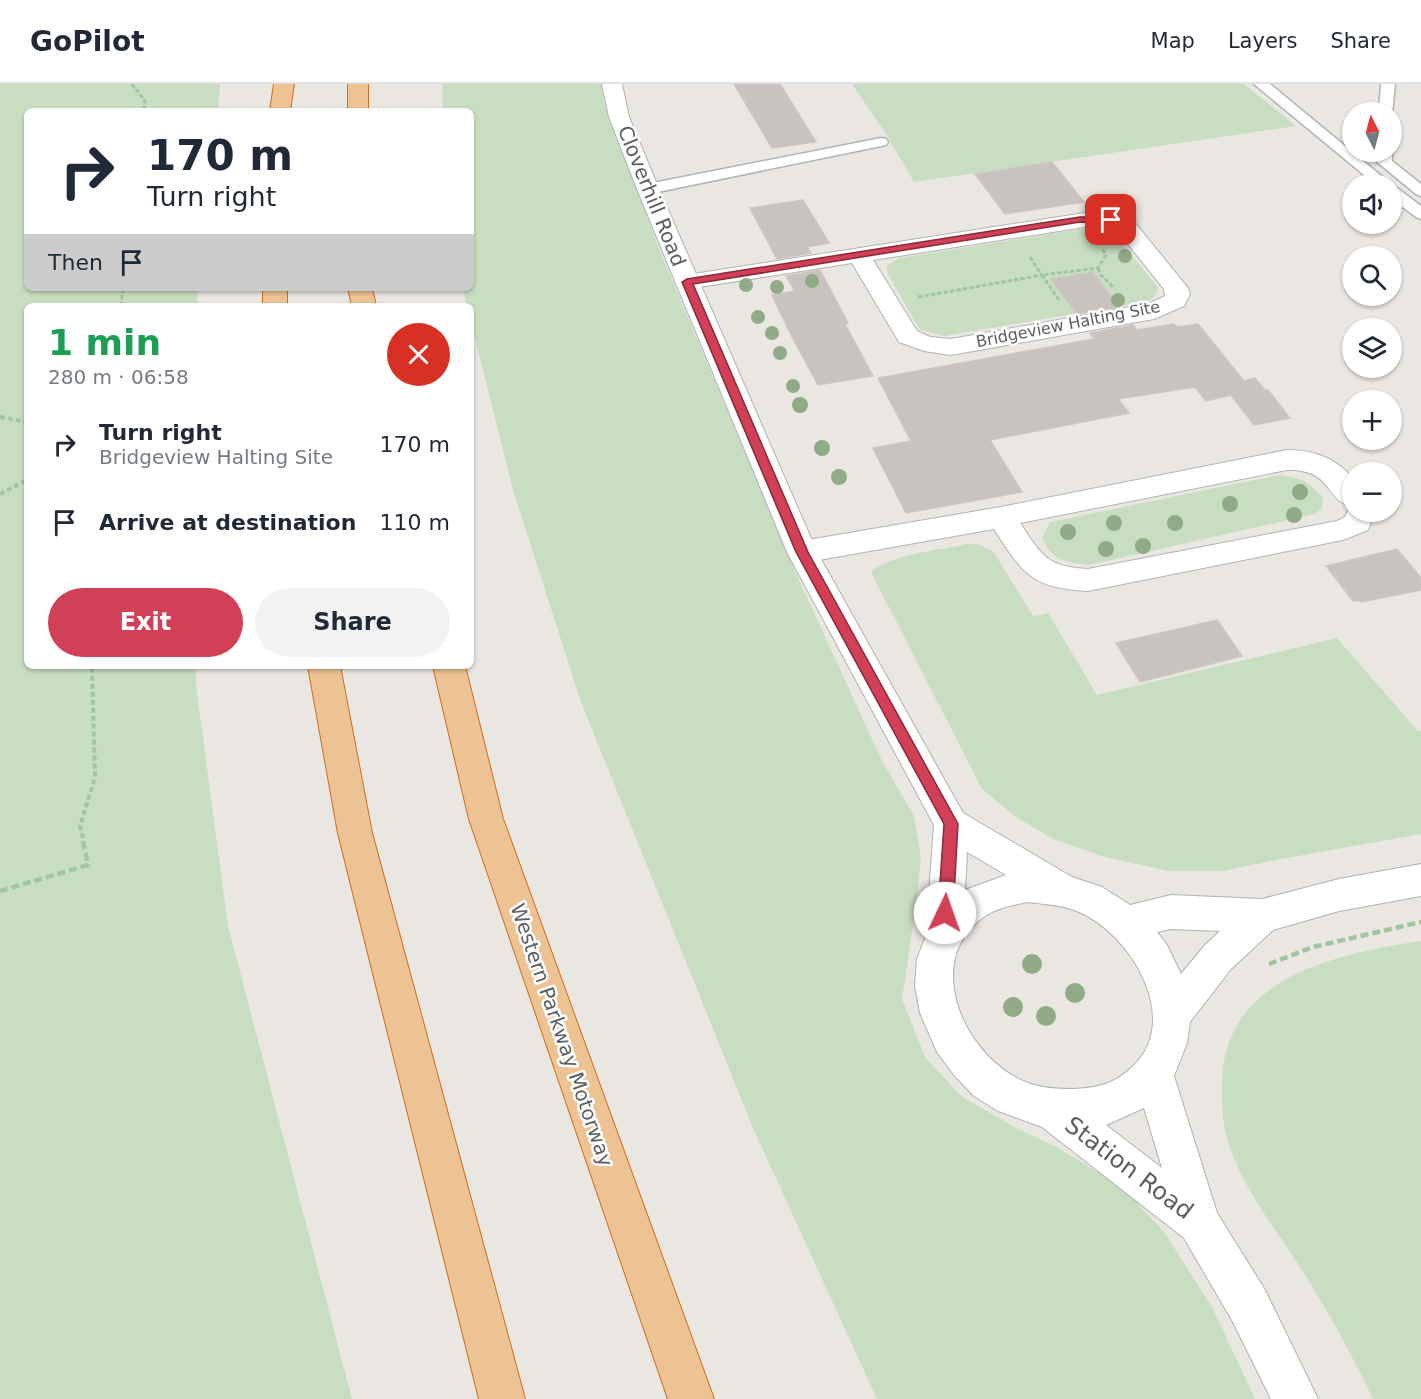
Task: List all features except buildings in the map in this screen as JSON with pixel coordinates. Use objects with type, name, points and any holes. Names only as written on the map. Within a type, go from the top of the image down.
[{"type":"highway","points":[[280,108],[284,84]]},
{"type":"highway","points":[[358,84],[358,108]]},
{"type":"highway","points":[[325,669],[355,833],[502,1399]]},
{"type":"highway","name":"Western Parkway Motorway","points":[[450,669],[486,819],[691,1399]]},
{"type":"street","name":"Cloverhill Road","points":[[612,84],[619,117],[648,189],[802,552],[951,824]]},
{"type":"street","name":"Bridgeview Halting Site","points":[[687,282],[1080,220],[1111,220],[1127,228],[1176,288],[1178,294],[1175,301],[1154,311],[951,347],[932,346],[908,336],[859,256]]},
{"type":"street","points":[[802,552],[1001,517],[1295,460],[1320,464],[1342,484]]},
{"type":"street","points":[[1001,517],[1037,569],[1052,577],[1067,580],[1088,580],[1343,530],[1358,522]]},
{"type":"street","points":[[951,824],[1062,890],[1096,902],[1126,923],[1150,950],[1166,981],[1172,1014],[1168,1046],[1154,1074],[1127,1097],[1092,1109],[1053,1110],[1012,1097],[976,1072],[950,1040],[936,1004],[934,968],[944,935],[951,824]]},
{"type":"street","points":[[1126,923],[1171,912],[1262,916],[1339,895],[1421,880]]},
{"type":"street","points":[[944,935],[966,909],[995,893],[1028,886],[1062,890]]},
{"type":"street","points":[[1172,1014],[1218,957],[1262,916]]},
{"type":"street","name":"Station Road","points":[[1154,1074],[1199,1223]]},
{"type":"street","name":"Station Road","points":[[1053,1110],[1199,1223]]},
{"type":"street","points":[[1199,1223],[1250,1306],[1295,1399]]},
{"type":"lane","points":[[1261,84],[1372,174]]},
{"type":"lane","points":[[1387,102],[1388,84]]},
{"type":"lane","points":[[648,189],[881,142]]},
{"type":"lane","points":[[1384,162],[1421,191]]},
{"type":"lane","points":[[1402,199],[1421,214]]},
{"type":"path","points":[[132,84],[145,101],[144,108]]},
{"type":"path","points":[[888,303],[1098,268],[1106,255],[1080,220]]},
{"type":"path","points":[[1011,231],[1041,276]]},
{"type":"path","points":[[0,417],[24,421]]},
{"type":"path","points":[[0,494],[24,482]]},
{"type":"path","points":[[0,891],[88,865],[80,826],[95,778],[92,669]]},
{"type":"path","points":[[1268,964],[1313,946],[1421,922]]},
{"type":"green space","points":[[0,84],[220,84],[218,108],[24,108],[24,291],[198,291],[196,303],[24,303],[24,669],[196,669],[196,685],[228,926],[352,1399],[0,1399]]},
{"type":"green space","points":[[442,84],[601,84],[604,102],[658,246],[789,558],[881,759],[914,816],[921,857],[902,999],[925,1057],[961,1096],[1016,1128],[1056,1147],[1121,1186],[1164,1232],[1212,1307],[1255,1399],[877,1399],[753,1128],[581,702],[513,490],[474,335],[474,303],[466,303],[464,291],[474,291],[474,108],[443,108]]},
{"type":"green space","points":[[852,84],[1244,84],[1296,126],[914,182],[886,134]]},
{"type":"green space","points":[[1082,229],[1103,229],[1112,232],[1157,286],[1158,291],[1153,298],[1144,302],[944,336],[921,330],[887,272],[887,266],[899,258]]},
{"type":"green space","points":[[1279,475],[1293,477],[1308,484],[1323,498],[1322,508],[1315,514],[1089,565],[1074,563],[1055,556],[1042,538],[1050,522]]},
{"type":"green space","points":[[977,544],[993,551],[1033,616],[1048,613],[1097,695],[1337,638],[1418,731],[1421,731],[1421,834],[1223,871],[1169,871],[1105,857],[1053,839],[1016,817],[982,789],[871,572],[890,561],[903,557]]},
{"type":"green space","points":[[1421,941],[1421,1399],[1373,1399],[1328,1314],[1237,1166],[1224,1126],[1222,1085],[1227,1048],[1241,1019],[1263,995],[1290,977],[1321,964],[1388,946]]},
{"type":"route","points":[[945,913],[951,824],[802,552],[687,282],[1080,220],[1097,218],[1111,220]]}]
